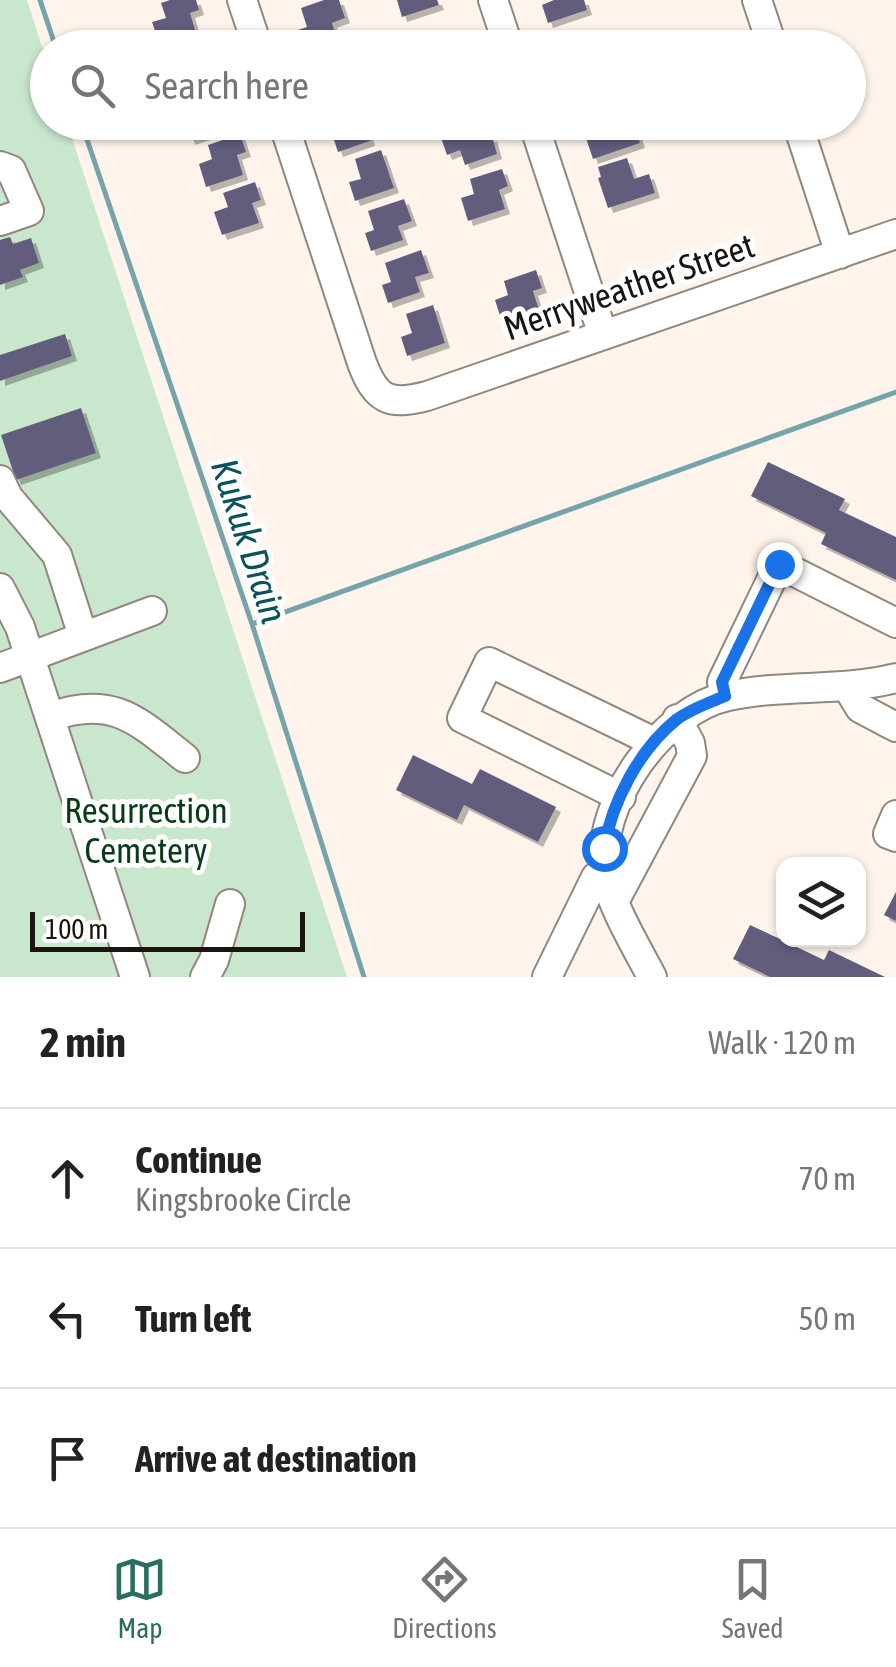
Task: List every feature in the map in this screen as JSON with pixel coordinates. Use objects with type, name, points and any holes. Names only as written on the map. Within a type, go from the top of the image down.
[{"type":"street","points":[[242,0],[252,30]]},
{"type":"street","points":[[493,0],[503,30]]},
{"type":"street","points":[[757,0],[767,30]]},
{"type":"street","name":"Merryweather Street","points":[[288,140],[362,363],[374,390],[384,398],[410,401],[427,396],[896,234]]},
{"type":"street","points":[[540,140],[603,336]]},
{"type":"street","points":[[803,140],[840,254]]},
{"type":"street","points":[[0,166],[11,170],[29,212],[0,221]]},
{"type":"street","points":[[0,480],[8,497],[57,555],[83,636]]},
{"type":"street","points":[[725,696],[722,682],[779,564],[896,623]]},
{"type":"street","points":[[0,588],[20,626],[135,977]]},
{"type":"street","points":[[0,668],[152,611]]},
{"type":"street","points":[[621,798],[462,718],[489,662],[654,742]]},
{"type":"street","points":[[654,974],[615,900],[605,872],[604,848],[608,825],[636,768],[654,742],[677,719],[725,696],[848,688],[896,678]]},
{"type":"street","points":[[848,688],[860,708],[896,727]]},
{"type":"street","points":[[50,716],[70,710],[114,710],[134,718],[185,758]]},
{"type":"street","points":[[615,900],[692,756],[690,743],[677,719]]},
{"type":"street","points":[[896,816],[888,834],[896,837]]},
{"type":"street","points":[[547,977],[596,877],[605,872]]},
{"type":"street","points":[[205,977],[214,960],[230,904]]},
{"type":"green space","name":"Resurrection Cemetery","points":[[0,0],[27,0],[37,30],[30,30],[30,140],[73,140],[347,977],[0,977]]},
{"type":"building","points":[[196,0],[199,10],[190,13],[195,30],[155,30],[152,22],[166,18],[161,3]]},
{"type":"building","points":[[324,0],[339,0],[345,18],[332,23],[334,30],[298,30],[307,27],[301,8]]},
{"type":"building","points":[[397,0],[437,0],[439,5],[402,17]]},
{"type":"building","points":[[554,0],[584,0],[587,10],[548,23],[542,5]]},
{"type":"building","points":[[242,140],[246,152],[237,155],[243,175],[206,187],[199,164],[212,159],[208,145]]},
{"type":"building","points":[[334,140],[370,140],[370,141],[338,152]]},
{"type":"building","points":[[442,140],[493,140],[497,154],[465,165],[460,150],[447,155]]},
{"type":"building","points":[[587,140],[639,140],[640,143],[593,159]]},
{"type":"building","points":[[381,150],[394,188],[355,201],[349,182],[361,179],[355,159]]},
{"type":"building","points":[[627,158],[634,179],[649,174],[655,193],[608,208],[598,167]]},
{"type":"building","points":[[502,169],[508,186],[499,190],[505,209],[468,221],[461,198],[474,194],[470,179]]},
{"type":"building","points":[[255,182],[261,200],[252,203],[259,223],[222,235],[214,212],[228,207],[223,193]]},
{"type":"building","points":[[404,199],[412,221],[398,226],[403,240],[371,251],[365,233],[374,230],[368,211]]},
{"type":"building","points":[[10,237],[13,244],[31,238],[39,263],[20,270],[23,277],[0,285],[0,240]]},
{"type":"building","points":[[421,250],[429,273],[415,277],[420,292],[388,303],[382,285],[391,282],[385,263]]},
{"type":"building","points":[[536,270],[542,288],[533,291],[539,310],[502,322],[495,300],[508,295],[504,281]]},
{"type":"building","points":[[433,305],[445,343],[407,356],[401,337],[412,333],[406,314]]},
{"type":"building","points":[[65,334],[72,356],[0,381],[0,355]]},
{"type":"building","points":[[81,408],[96,453],[16,480],[1,435]]},
{"type":"building","points":[[768,462],[845,499],[839,510],[896,537],[896,580],[821,544],[826,533],[751,496]]},
{"type":"building","points":[[413,755],[472,784],[480,769],[556,807],[538,842],[464,805],[457,820],[396,790]]},
{"type":"building","points":[[896,892],[896,921],[884,915]]},
{"type":"building","points":[[750,925],[776,937],[776,947],[797,947],[824,960],[829,950],[885,977],[770,977],[733,959]]},
{"type":"waterway","name":"Kukuk Drain","points":[[40,0],[50,30]]},
{"type":"waterway","name":"Kukuk Drain","points":[[87,140],[252,624],[364,977]]},
{"type":"waterway","points":[[252,624],[896,392]]},
{"type":"route","points":[[604,848],[608,825],[636,768],[654,742],[677,719],[725,696],[722,682],[779,564]]}]
